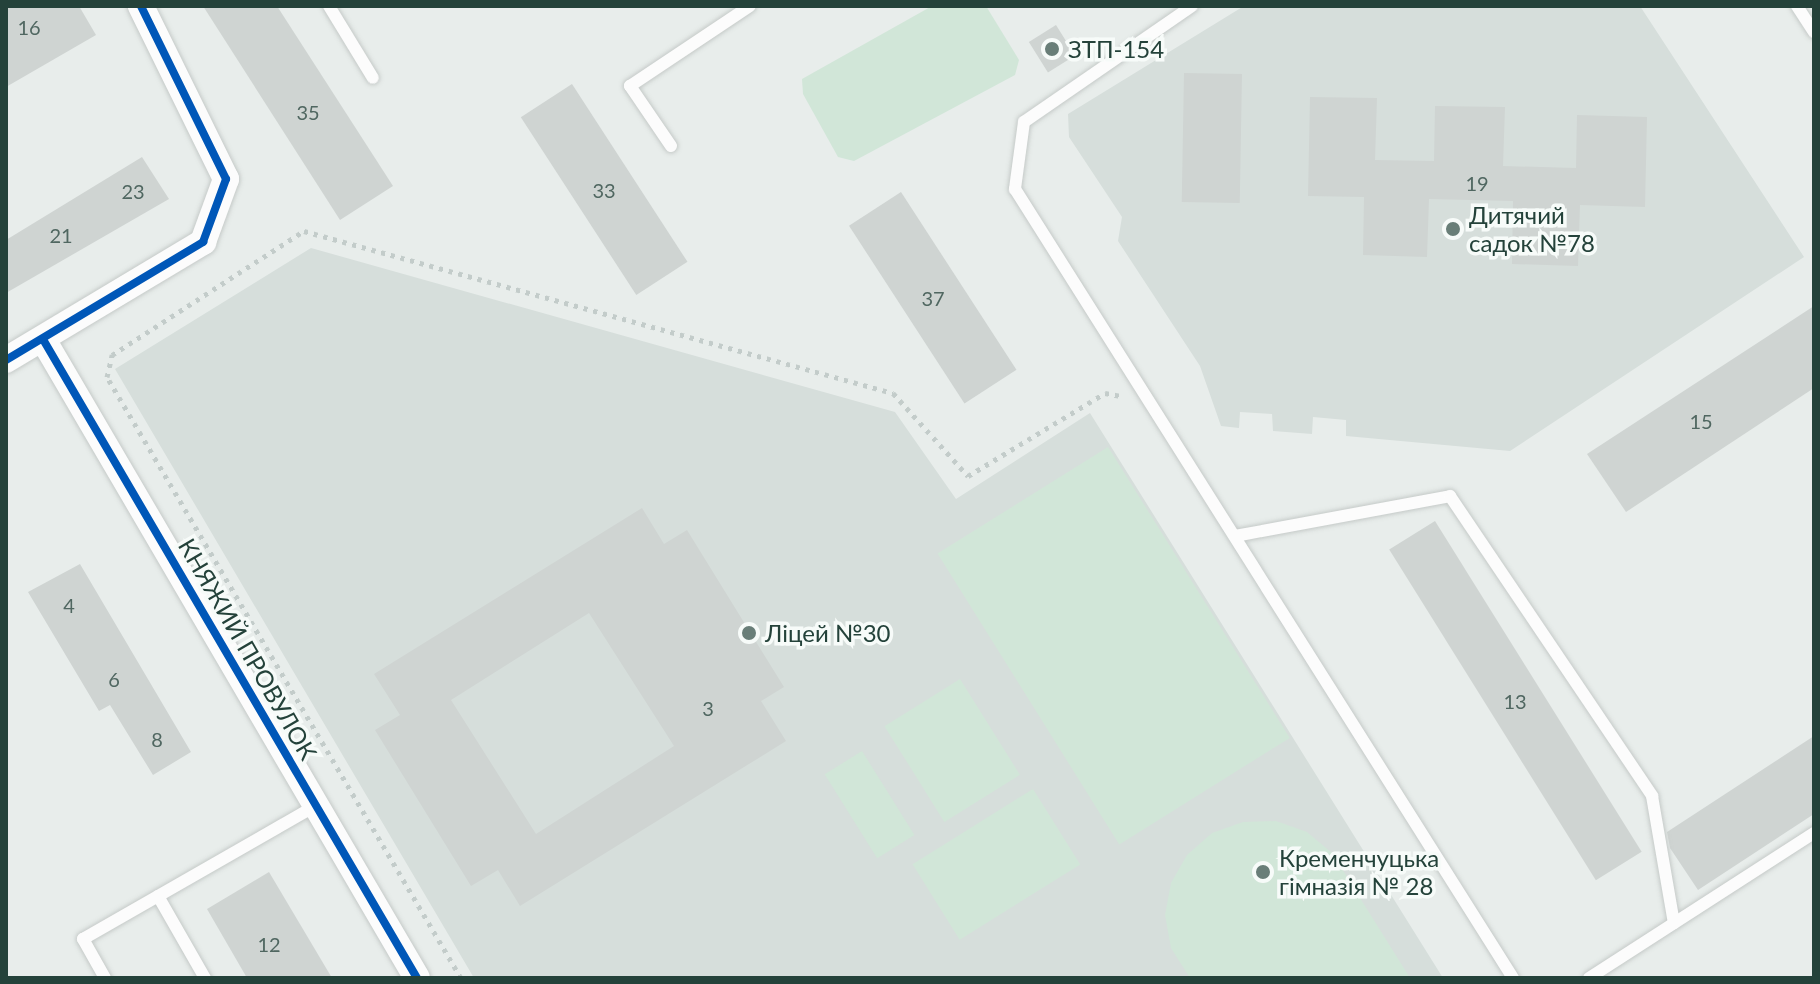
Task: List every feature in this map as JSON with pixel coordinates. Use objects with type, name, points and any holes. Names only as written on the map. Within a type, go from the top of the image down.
[{"type":"street","points":[[6,360],[44,341],[203,242],[226,179],[141,6]]},
{"type":"street","name":"КНЯЖИЙ ПРОВУЛОК","points":[[44,341],[417,978]]},
{"type":"lane","points":[[329,6],[373,78]]},
{"type":"lane","points":[[671,146],[630,86],[750,6]]},
{"type":"lane","points":[[1192,6],[1024,122],[1015,189],[1513,978]]},
{"type":"lane","points":[[1797,6],[1814,32]]},
{"type":"lane","points":[[1235,536],[1450,496],[1652,796],[1674,923]]},
{"type":"lane","points":[[105,978],[83,939],[317,805]]},
{"type":"lane","points":[[1589,978],[1814,833]]},
{"type":"lane","points":[[158,896],[205,978]]},
{"type":"path","points":[[461,978],[107,377],[112,355],[304,231],[893,393],[968,476],[1105,393],[1148,400]]},
{"type":"shaded area","name":"Дитячий садок №78","points":[[1244,6],[1640,6],[1804,257],[1510,451],[1346,436],[1346,420],[1313,417],[1312,434],[1273,431],[1272,414],[1240,412],[1239,428],[1221,426],[1200,366],[1118,241],[1122,217],[1069,137],[1068,114]]},
{"type":"shaded area","name":"Ліцей №30","points":[[311,248],[895,412],[956,499],[1090,413],[1443,978],[474,978],[115,369]]},
{"type":"green space","points":[[932,6],[986,6],[1019,60],[1015,75],[854,161],[838,157],[803,94],[802,79]]},
{"type":"green space","points":[[1108,447],[1290,738],[1119,844],[938,554]]},
{"type":"green space","points":[[960,679],[1020,775],[944,822],[885,726]]},
{"type":"green space","points":[[862,751],[914,835],[877,858],[825,774]]},
{"type":"green space","points":[[1033,789],[1080,864],[960,940],[913,864]]},
{"type":"green space","points":[[1276,821],[1307,832],[1332,853],[1410,978],[1190,978],[1171,948],[1165,915],[1171,883],[1187,855],[1212,833],[1243,822]]},
{"type":"building","points":[[6,6],[79,6],[96,35],[6,87]]},
{"type":"building","points":[[203,6],[277,6],[393,186],[340,220]]},
{"type":"building","name":"ЗТП-154","points":[[1056,25],[1075,56],[1048,72],[1029,42]]},
{"type":"building","points":[[1184,73],[1242,74],[1240,203],[1182,202]]},
{"type":"building","points":[[572,84],[687,262],[636,295],[521,117]]},
{"type":"building","points":[[1310,97],[1377,98],[1375,160],[1434,161],[1435,106],[1505,107],[1503,166],[1576,168],[1577,115],[1647,117],[1645,207],[1580,205],[1578,266],[1512,264],[1513,201],[1429,199],[1427,257],[1363,255],[1364,197],[1308,196]]},
{"type":"building","points":[[142,157],[169,199],[6,293],[6,240]]},
{"type":"building","points":[[901,192],[1016,370],[964,404],[849,226]]},
{"type":"building","points":[[1814,306],[1814,388],[1626,512],[1587,454]]},
{"type":"building","points":[[642,508],[664,544],[687,530],[784,687],[761,701],[786,741],[520,906],[498,870],[471,886],[375,730],[400,715],[374,674]],"holes":[[[589,613],[674,746],[536,834],[451,700]]]},
{"type":"building","points":[[1435,521],[1642,852],[1596,880],[1389,550]]},
{"type":"building","points":[[80,564],[191,752],[153,775],[110,705],[99,711],[28,592]]},
{"type":"building","points":[[1814,736],[1814,814],[1698,890],[1670,848],[1667,832]]},
{"type":"building","points":[[269,872],[332,978],[247,978],[207,909]]},
{"type":"cycle path","points":[[6,360],[203,242],[226,179],[141,6]]},
{"type":"cycle path","points":[[44,341],[417,978]]},
{"type":"place","name":"ЗТП-154","points":[[1052,49]]},
{"type":"place","name":"Дитячий садок №78","points":[[1453,229]]},
{"type":"place","name":"Ліцей №30","points":[[749,633]]},
{"type":"place","name":"Кременчуцька гімназія № 28","points":[[1263,872]]}]
